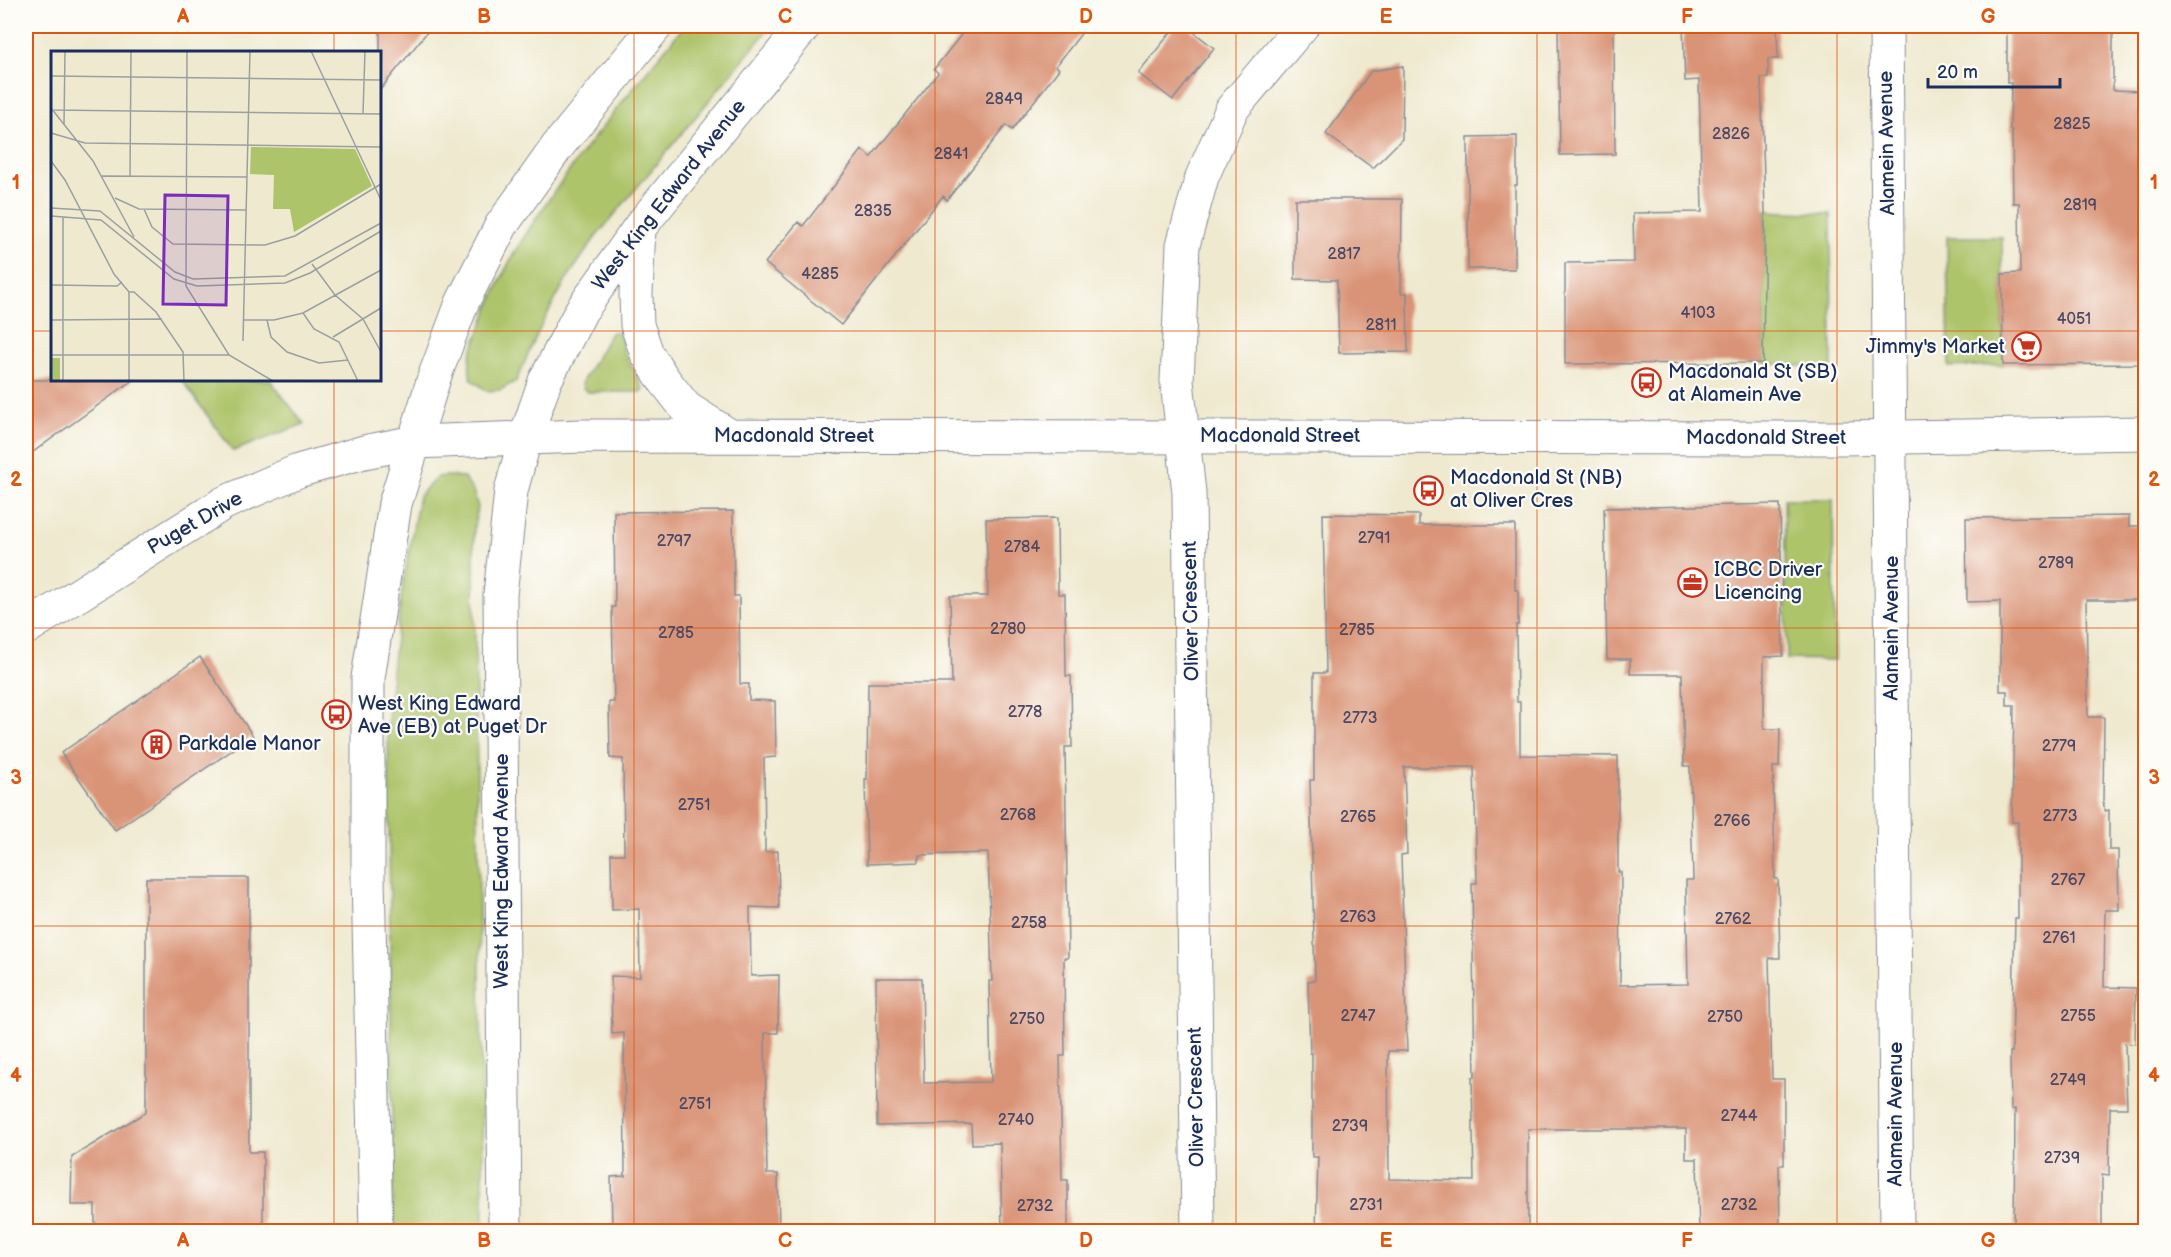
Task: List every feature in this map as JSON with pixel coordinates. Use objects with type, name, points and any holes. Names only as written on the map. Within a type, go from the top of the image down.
[{"type":"street","points":[[376,1232],[368,877],[368,678],[395,504],[434,378],[462,303],[501,226],[557,147],[656,26]]},
{"type":"street","name":"West King Edward Avenue","points":[[505,1232],[500,595],[511,491],[525,439],[545,381],[580,311],[639,228],[804,26]]},
{"type":"street","name":"Oliver Crescent","points":[[1197,1232],[1189,493],[1177,381],[1183,245],[1202,177],[1232,109],[1302,26]]},
{"type":"street","name":"Alamein Avenue","points":[[1886,26],[1897,1232]]},
{"type":"street","points":[[639,228],[637,325],[647,354],[686,408],[730,436]]},
{"type":"street","name":"Macdonald Street","points":[[415,442],[582,436],[1890,438],[2145,433]]},
{"type":"street","name":"Puget Drive","points":[[26,628],[224,503],[298,471],[364,452],[415,442]]},
{"type":"green space","points":[[684,26],[771,26],[595,238],[566,280],[540,328],[516,381],[500,390],[487,391],[471,379],[470,357],[510,260],[574,164]]},
{"type":"green space","points":[[1765,211],[1831,214],[1832,369],[1763,363]]},
{"type":"green space","points":[[1947,237],[2002,237],[2003,365],[1949,367]]},
{"type":"green space","points":[[615,331],[619,335],[624,352],[643,389],[640,392],[588,392],[583,388],[582,382],[611,333]]},
{"type":"green space","points":[[183,381],[271,381],[304,424],[233,451]]},
{"type":"green space","points":[[437,477],[463,477],[473,491],[478,507],[474,527],[474,576],[484,1231],[393,1231],[388,720],[403,584],[419,496]]},
{"type":"green space","points":[[1784,499],[1833,499],[1835,660],[1787,659]]},
{"type":"building","points":[[380,26],[432,26],[381,89]]},
{"type":"building","points":[[968,26],[1087,26],[1056,66],[1059,69],[1012,130],[1006,125],[947,200],[943,196],[841,325],[765,263],[798,222],[803,226],[862,150],[871,157],[938,73],[934,69]]},
{"type":"building","points":[[1176,26],[1186,26],[1214,48],[1173,100],[1138,73]]},
{"type":"building","points":[[1558,26],[1614,26],[1615,154],[1560,155]]},
{"type":"building","points":[[1683,26],[1777,26],[1778,59],[1768,59],[1768,78],[1761,78],[1765,211],[1763,363],[1565,364],[1565,263],[1634,262],[1633,213],[1702,212],[1699,80],[1685,81]]},
{"type":"building","points":[[2007,26],[2113,26],[2113,90],[2140,91],[2139,111],[2145,111],[2145,162],[2141,162],[2143,271],[2145,271],[2145,364],[2003,365],[2002,274],[2020,273],[2019,203],[2013,203],[2011,83],[2007,83]]},
{"type":"building","points":[[1403,66],[1402,139],[1373,168],[1326,134],[1371,71]]},
{"type":"building","points":[[1517,136],[1515,269],[1468,269],[1468,137]]},
{"type":"building","points":[[1295,199],[1402,199],[1401,293],[1407,293],[1408,352],[1339,353],[1337,280],[1295,279]]},
{"type":"building","points":[[26,380],[132,381],[26,457]]},
{"type":"building","points":[[1780,504],[1783,656],[1764,657],[1764,729],[1780,729],[1779,767],[1773,767],[1775,879],[1778,879],[1780,958],[1769,958],[1772,1079],[1784,1079],[1784,1165],[1779,1165],[1780,1232],[1699,1232],[1697,1159],[1686,1159],[1686,1129],[1528,1129],[1528,1232],[1316,1232],[1318,1157],[1312,1157],[1312,1053],[1310,1053],[1308,981],[1315,980],[1310,780],[1314,780],[1314,673],[1326,673],[1323,514],[1419,515],[1419,525],[1515,525],[1515,590],[1518,590],[1517,702],[1520,702],[1520,755],[1618,756],[1618,872],[1621,872],[1620,985],[1688,984],[1686,880],[1693,880],[1690,766],[1684,766],[1682,674],[1630,674],[1630,659],[1607,659],[1604,508]],"holes":[[[1404,767],[1474,767],[1477,883],[1472,883],[1474,1181],[1389,1179],[1388,1051],[1407,1051],[1401,855],[1407,854]]]},
{"type":"building","points":[[733,511],[734,596],[739,596],[740,684],[749,684],[749,700],[775,701],[776,757],[764,758],[765,852],[778,851],[779,908],[750,907],[751,976],[779,975],[778,1033],[765,1033],[767,1174],[778,1174],[779,1230],[612,1232],[611,1177],[625,1176],[624,1033],[612,1034],[611,976],[640,977],[639,909],[612,910],[611,854],[624,854],[623,759],[610,758],[609,702],[614,702],[612,607],[615,607],[614,512]]},
{"type":"building","points":[[2129,516],[2129,526],[2145,526],[2145,600],[2086,600],[2088,717],[2104,717],[2103,803],[2105,811],[2109,810],[2109,850],[2118,850],[2119,910],[2105,910],[2104,987],[2136,988],[2135,1044],[2125,1043],[2127,1108],[2110,1108],[2109,1176],[2102,1175],[2102,1232],[2014,1232],[2015,1109],[2011,1110],[2010,1052],[2012,1052],[2015,918],[2018,918],[2018,822],[2012,822],[2014,705],[2007,705],[2007,691],[2000,691],[2000,601],[1967,602],[1966,518]]},
{"type":"building","points":[[1057,518],[1058,594],[1065,594],[1066,676],[1071,676],[1072,747],[1065,747],[1068,958],[1064,958],[1065,1056],[1060,1056],[1062,1180],[1068,1180],[1068,1232],[1002,1232],[1000,1143],[972,1144],[971,1124],[877,1126],[876,978],[922,978],[924,1083],[991,1082],[989,981],[992,981],[988,853],[919,855],[919,862],[867,864],[865,779],[867,779],[868,683],[952,683],[950,596],[988,596],[986,519]]},
{"type":"building","name":"Parkdale Manor","points":[[200,657],[253,736],[115,830],[61,753]]},
{"type":"building","points":[[146,878],[249,878],[249,1152],[263,1152],[263,1232],[95,1232],[95,1205],[71,1205],[72,1157],[146,1112]]},
{"type":"place","name":"Jimmy's Market","points":[[2026,347]]},
{"type":"place","name":"Macdonald St (SB) at Alamein Ave","points":[[1647,383]]},
{"type":"place","name":"Macdonald St (NB) at Oliver Cres","points":[[1429,490]]},
{"type":"place","name":"ICBC Driver Licencing","points":[[1693,582]]},
{"type":"place","name":"West King Edward Ave (EB) at Puget Dr","points":[[337,715]]},
{"type":"place","name":"Parkdale Manor","points":[[157,744]]}]
